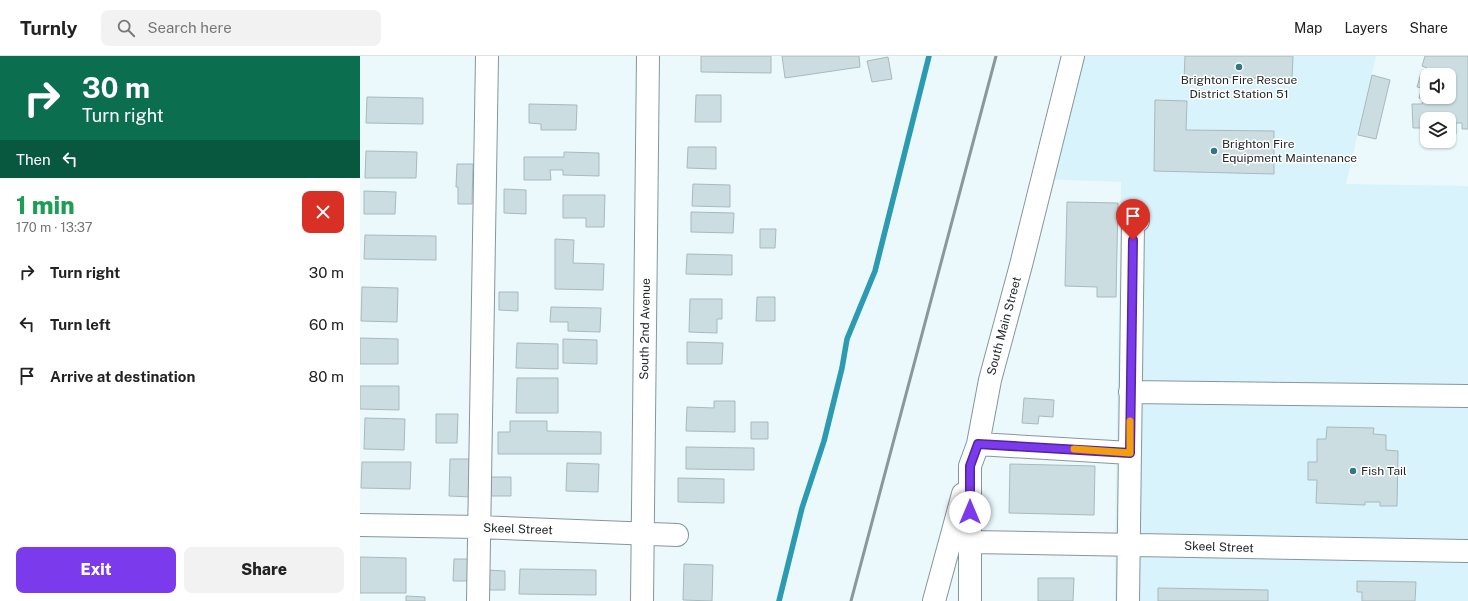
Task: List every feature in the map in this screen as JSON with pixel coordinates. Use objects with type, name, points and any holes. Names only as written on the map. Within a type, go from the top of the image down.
[{"type":"street","points":[[478,601],[478,528],[487,56]]},
{"type":"street","name":"South 2nd Avenue","points":[[642,601],[648,56]]},
{"type":"street","name":"South Main Street","points":[[970,601],[970,466],[978,444],[990,380],[1073,56]]},
{"type":"street","points":[[1128,601],[1133,225],[1138,221]]},
{"type":"street","points":[[1130,392],[1468,396]]},
{"type":"street","points":[[978,444],[1130,453]]},
{"type":"street","points":[[934,601],[970,466]]},
{"type":"street","name":"Skeel Street","points":[[360,525],[677,535]]},
{"type":"street","name":"Skeel Street","points":[[970,542],[1467,551]]},
{"type":"shaded area","points":[[1073,56],[1376,56],[1346,184],[1468,186],[1468,601],[1115,601],[1121,182],[1042,179]]},
{"type":"building","points":[[701,56],[771,56],[771,73],[701,72]]},
{"type":"building","points":[[782,56],[859,56],[860,67],[785,78]]},
{"type":"building","name":"Brighton Fire Rescue District Station 51","points":[[1185,56],[1293,56],[1292,79],[1214,77],[1214,81],[1184,80]]},
{"type":"building","points":[[1425,56],[1468,56],[1468,129],[1462,129],[1462,123],[1456,123],[1456,112],[1420,112],[1420,128],[1413,128],[1412,104],[1456,104],[1456,68],[1427,68],[1422,66]]},
{"type":"building","points":[[888,57],[892,79],[872,82],[867,61]]},
{"type":"building","points":[[1372,75],[1390,80],[1376,139],[1358,135]]},
{"type":"building","points":[[1420,76],[1420,88],[1417,87]]},
{"type":"building","points":[[696,95],[721,95],[721,122],[695,122]]},
{"type":"building","points":[[367,97],[423,98],[423,124],[366,123]]},
{"type":"building","name":"Brighton Fire Equipment Maintenance","points":[[1155,100],[1187,101],[1186,130],[1274,131],[1274,174],[1154,171]]},
{"type":"building","points":[[529,104],[577,105],[576,130],[541,130],[541,124],[529,123]]},
{"type":"building","points":[[688,147],[716,147],[716,169],[687,168]]},
{"type":"building","points":[[366,151],[417,152],[416,178],[365,178]]},
{"type":"building","points":[[564,152],[599,153],[599,176],[563,175],[563,170],[550,170],[551,180],[524,180],[524,157],[564,157]]},
{"type":"building","points":[[457,164],[473,164],[472,204],[458,204],[458,187],[456,187]]},
{"type":"building","points":[[693,184],[730,185],[730,207],[692,206]]},
{"type":"building","points":[[504,189],[526,190],[526,214],[504,213]]},
{"type":"building","points":[[364,191],[396,192],[395,214],[364,214]]},
{"type":"building","points":[[563,195],[605,195],[604,227],[586,227],[586,218],[563,218]]},
{"type":"building","points":[[1067,202],[1118,203],[1116,297],[1097,297],[1097,287],[1065,286]]},
{"type":"building","points":[[691,212],[734,213],[733,233],[691,232]]},
{"type":"building","points":[[760,229],[776,229],[775,248],[760,248]]},
{"type":"building","points":[[365,235],[436,236],[436,260],[364,259]]},
{"type":"building","points":[[555,239],[574,240],[573,263],[604,264],[603,290],[555,289]]},
{"type":"building","points":[[687,254],[732,255],[732,275],[686,274]]},
{"type":"building","points":[[362,287],[398,288],[397,322],[361,321]]},
{"type":"building","points":[[499,292],[518,292],[518,311],[499,310]]},
{"type":"building","points":[[757,297],[775,297],[775,321],[756,321]]},
{"type":"building","points":[[690,299],[722,299],[722,319],[717,319],[717,333],[689,332]]},
{"type":"building","points":[[551,307],[601,308],[600,332],[568,331],[568,322],[550,322]]},
{"type":"building","points":[[360,338],[398,339],[398,364],[360,364]]},
{"type":"building","points":[[563,339],[597,340],[597,364],[563,363]]},
{"type":"building","points":[[687,342],[723,343],[722,364],[687,364]]},
{"type":"building","points":[[517,343],[558,344],[558,369],[516,368]]},
{"type":"building","points":[[517,378],[558,378],[558,413],[516,413]]},
{"type":"building","points":[[360,386],[399,386],[399,410],[360,409]]},
{"type":"building","points":[[1024,398],[1054,400],[1053,417],[1039,416],[1038,424],[1022,423]]},
{"type":"building","points":[[714,401],[735,401],[735,432],[686,431],[687,407],[714,408]]},
{"type":"building","points":[[436,414],[458,414],[457,443],[436,443]]},
{"type":"building","points":[[365,418],[405,419],[404,450],[364,449]]},
{"type":"building","points":[[510,421],[547,421],[547,431],[601,432],[601,454],[498,454],[498,432],[510,432]]},
{"type":"building","points":[[751,422],[768,422],[768,439],[751,439]]},
{"type":"building","name":"Fish Tail","points":[[1327,427],[1374,428],[1373,434],[1386,435],[1386,450],[1398,451],[1397,506],[1380,506],[1380,502],[1365,502],[1365,505],[1316,503],[1317,480],[1308,480],[1308,462],[1317,462],[1317,439],[1326,439]]},
{"type":"building","points":[[686,447],[754,448],[754,470],[686,469]]},
{"type":"building","points":[[450,459],[472,459],[471,497],[449,496]]},
{"type":"building","points":[[362,462],[411,462],[410,489],[361,488]]},
{"type":"building","points":[[567,463],[599,464],[598,492],[566,491]]},
{"type":"building","points":[[1010,464],[1095,466],[1094,515],[1009,513]]},
{"type":"building","points":[[491,477],[511,477],[511,496],[491,496]]},
{"type":"building","points":[[678,478],[724,479],[724,503],[678,502]]},
{"type":"building","points":[[360,557],[406,558],[406,593],[360,593]]},
{"type":"building","points":[[454,559],[471,559],[470,581],[453,581]]},
{"type":"building","points":[[684,564],[713,565],[712,601],[683,600]]},
{"type":"building","points":[[520,569],[596,570],[596,595],[519,594]]},
{"type":"building","points":[[487,570],[505,571],[505,590],[487,590]]},
{"type":"building","points":[[1038,578],[1074,578],[1073,601],[1038,601]]},
{"type":"building","points":[[1357,581],[1416,582],[1415,601],[1362,601],[1362,592],[1357,592]]},
{"type":"building","points":[[1158,588],[1268,590],[1268,601],[1158,601]]},
{"type":"building","points":[[406,596],[425,597],[425,601],[406,601]]},
{"type":"waterway","points":[[779,601],[802,508],[824,441],[842,368],[847,339],[875,271],[929,56]]},
{"type":"railway","points":[[851,601],[996,56]]},
{"type":"slow traffic","points":[[1074,449],[1130,453],[1130,421]]},
{"type":"place","name":"Brighton Fire Rescue District Station 51","points":[[1239,67]]},
{"type":"place","name":"Brighton Fire Equipment Maintenance","points":[[1214,151]]},
{"type":"place","name":"Fish Tail","points":[[1353,471]]},
{"type":"route","points":[[970,512],[970,466],[978,444],[1130,453],[1133,240]]}]
